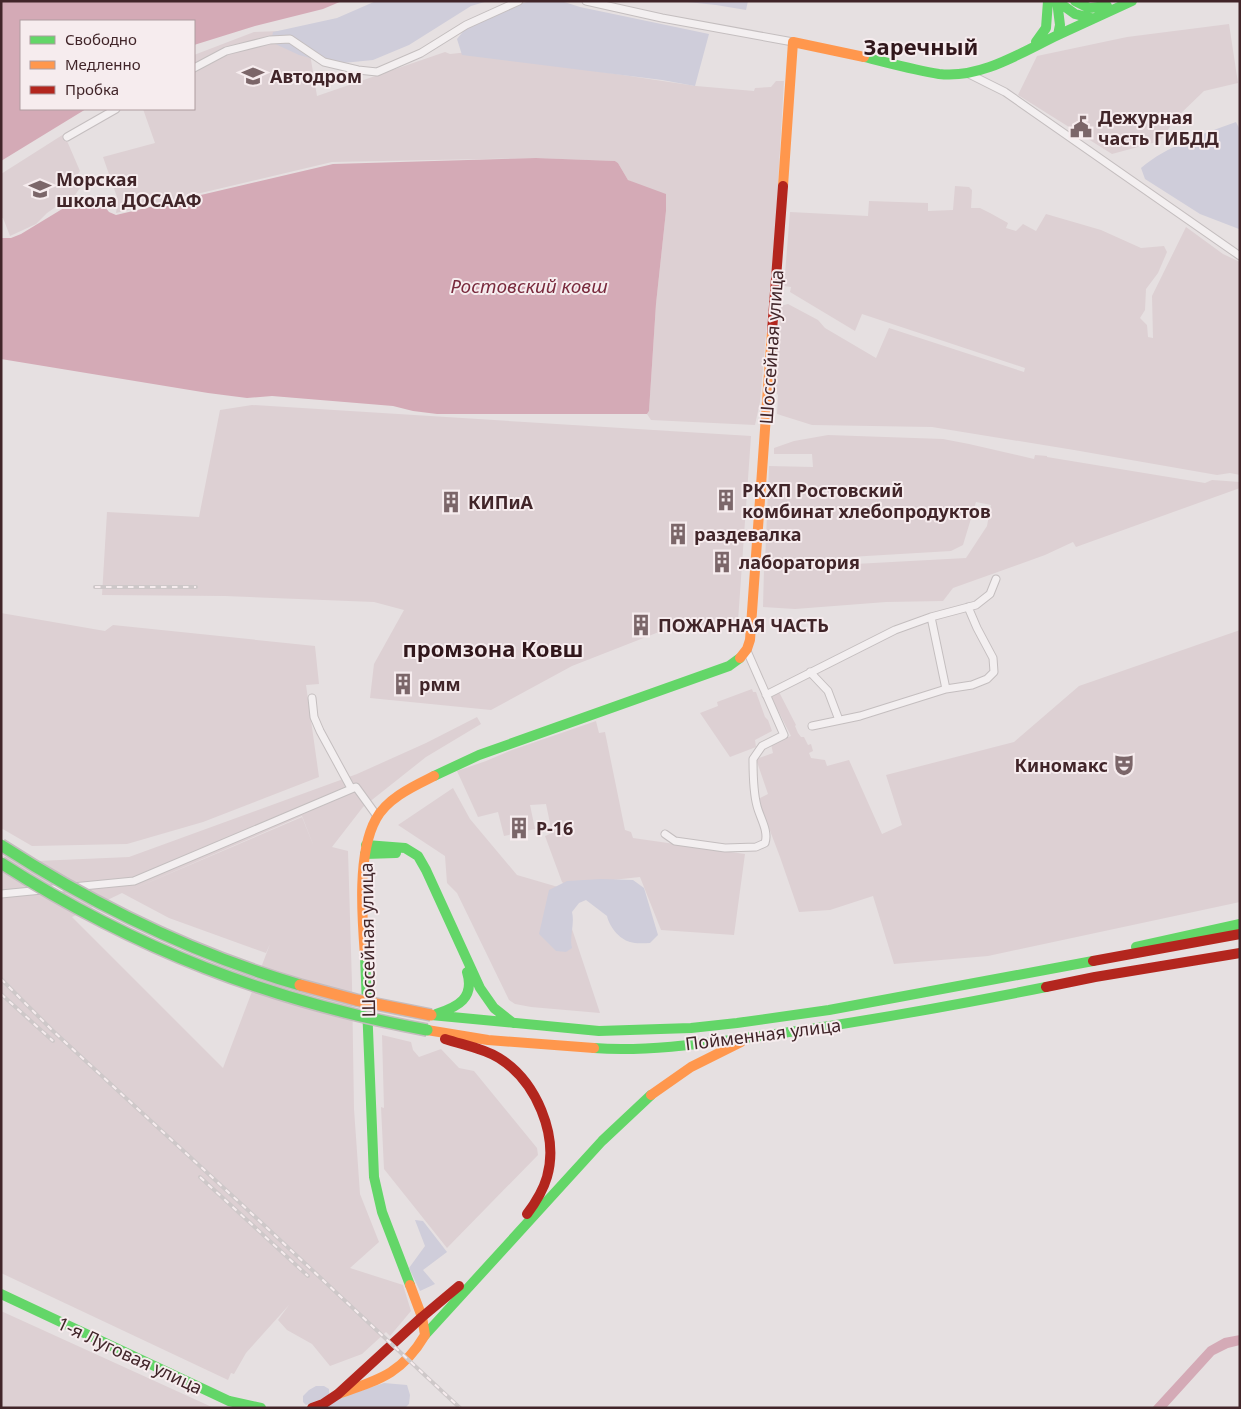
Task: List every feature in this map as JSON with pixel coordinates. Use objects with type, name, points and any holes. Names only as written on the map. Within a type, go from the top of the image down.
[{"type":"main road","points":[[1075,1],[1089,8],[1112,4]]},
{"type":"main road","points":[[793,42],[940,74],[953,75],[990,68],[1092,18],[1110,12],[1132,1]]},
{"type":"main road","points":[[1055,2],[1075,14],[1092,18],[1112,4]]},
{"type":"main road","points":[[1055,2],[1060,25],[1058,35]]},
{"type":"main road","points":[[1030,48],[1044,34],[1055,2]]},
{"type":"main road","name":"Шоссейная улица","points":[[422,1317],[382,1212],[374,1177],[363,896],[366,850],[377,816],[391,802],[413,787],[479,755],[729,666],[741,659],[747,651],[750,640],[793,42]]},
{"type":"main road","name":"Пойменная улица","points":[[1,845],[121,916],[235,965],[332,995],[431,1015],[514,1024],[598,1030],[708,1025],[833,1009],[1084,962]]},
{"type":"main road","points":[[366,850],[405,848],[418,856],[480,988],[498,1014],[514,1024]]},
{"type":"main road","points":[[366,850],[404,854],[414,861],[422,874],[470,977],[468,994],[460,1003],[450,1009],[431,1015]]},
{"type":"main road","points":[[1,864],[115,930],[230,979],[328,1009],[429,1030],[435,1035],[487,1053],[501,1060],[515,1073],[536,1099],[549,1136],[550,1156],[543,1189],[533,1208],[455,1290],[422,1317],[338,1394],[323,1404],[312,1408]]},
{"type":"main road","points":[[1084,962],[1115,952],[1240,924]]},
{"type":"main road","points":[[1084,962],[1157,951],[1240,934]]},
{"type":"main road","name":"Пойменная улица","points":[[429,1030],[488,1040],[598,1048],[650,1047],[715,1042],[846,1024],[1095,977],[1240,954]]},
{"type":"main road","points":[[338,1394],[398,1368],[417,1350],[426,1335],[461,1292],[564,1185],[617,1126],[643,1102],[699,1062],[740,1043],[789,1032]]},
{"type":"main road","name":"1-я Луговая улица","points":[[1,1294],[226,1404],[261,1408]]},
{"type":"main road","points":[[422,1317],[440,1318]]},
{"type":"main road","points":[[422,1317],[426,1335]]},
{"type":"street","points":[[195,68],[226,52],[270,40],[290,39],[324,62],[358,70],[377,72],[422,53],[466,25],[519,1]]},
{"type":"street","points":[[586,1],[662,18],[793,42]]},
{"type":"street","points":[[967,73],[1004,92],[1240,256]]},
{"type":"street","points":[[67,137],[114,110]]},
{"type":"street","points":[[766,694],[895,630],[982,602],[990,594],[996,579]]},
{"type":"street","points":[[812,726],[860,716],[946,688],[972,686],[987,679],[994,672],[993,658],[968,606]]},
{"type":"street","points":[[931,617],[946,688]]},
{"type":"street","points":[[666,834],[675,841],[726,848],[756,847],[765,844],[767,837],[755,797],[753,759],[762,746],[784,735],[747,651]]},
{"type":"street","points":[[810,672],[828,691],[839,720]]},
{"type":"street","points":[[312,698],[314,717],[320,731],[353,787],[377,816]]},
{"type":"street","points":[[1,894],[134,881],[353,787]]},
{"type":"shaded area","points":[[376,1],[488,1],[471,6],[409,45],[373,60],[333,64],[299,55],[271,42],[273,32],[337,18]]},
{"type":"shaded area","points":[[530,1],[561,1],[580,7],[709,34],[695,86],[662,80],[462,55],[457,39],[466,28]]},
{"type":"shaded area","points":[[678,1],[748,1],[746,10]]},
{"type":"shaded area","points":[[1229,24],[1238,83],[1204,91],[1176,118],[1160,141],[1112,154],[1018,95],[1037,56],[1127,37]]},
{"type":"shaded area","points":[[306,30],[317,96],[445,52],[450,54],[469,52],[696,86],[754,91],[755,88],[771,87],[776,81],[784,81],[776,219],[760,402],[755,425],[651,420],[647,414],[649,411],[656,304],[666,211],[636,184],[628,180],[615,161],[536,158],[332,162],[116,213],[118,200],[103,157],[155,143],[143,110],[195,110],[195,55],[254,32]]},
{"type":"shaded area","points":[[1236,122],[1240,130],[1239,229],[1200,214],[1145,179],[1141,168],[1162,153],[1186,141]]},
{"type":"shaded area","name":"Морская школа ДОСААФ","points":[[64,134],[80,171],[78,174],[82,185],[73,198],[66,200],[47,213],[36,224],[10,236],[3,218],[1,218],[1,174]]},
{"type":"shaded area","points":[[955,186],[969,187],[972,190],[971,208],[980,208],[990,213],[1008,223],[1006,228],[1016,231],[1023,224],[1036,231],[1046,214],[1101,230],[1141,248],[1164,246],[1167,252],[1158,273],[1146,289],[1145,310],[1140,318],[1147,325],[1148,337],[1153,338],[1152,296],[1186,227],[1223,254],[1240,262],[1240,475],[1230,473],[1217,475],[932,427],[812,425],[777,414],[778,395],[774,390],[781,306],[788,304],[818,320],[825,328],[876,358],[889,328],[1024,372],[1025,368],[862,314],[855,331],[790,292],[791,287],[784,286],[790,212],[868,216],[869,201],[928,203],[928,211],[953,210]]},
{"type":"shaded area","name":"РКХП Ростовский комбинат хлебопродуктов","points":[[252,405],[751,436],[738,621],[664,630],[572,666],[491,710],[370,698],[374,664],[404,610],[374,602],[225,596],[102,595],[107,512],[199,517],[220,410]]},
{"type":"shaded area","points":[[828,435],[943,439],[1034,459],[1035,455],[1047,456],[1205,483],[1212,480],[1240,482],[1240,488],[1076,547],[1073,542],[1045,555],[953,588],[943,601],[886,602],[795,609],[763,607],[764,568],[966,558],[987,526],[991,505],[976,502],[963,545],[951,551],[765,562],[769,466],[813,467],[812,454],[774,454],[774,448],[794,441]]},
{"type":"shaded area","points":[[1,613],[105,631],[113,625],[315,646],[319,684],[306,685],[319,777],[203,822],[127,844],[32,846],[1,828]]},
{"type":"shaded area","points":[[1240,630],[1240,902],[988,956],[894,964],[873,896],[830,910],[799,912],[758,799],[768,794],[756,759],[773,753],[771,744],[791,736],[771,697],[779,692],[796,725],[798,733],[801,737],[804,737],[808,745],[811,744],[813,751],[809,753],[811,758],[825,760],[827,766],[849,760],[882,834],[902,825],[886,775],[1014,742],[1079,686]]},
{"type":"shaded area","points":[[752,689],[753,692],[756,692],[772,731],[755,740],[756,747],[730,757],[700,713],[718,706],[717,702]]},
{"type":"shaded area","points":[[477,717],[481,724],[426,757],[363,807],[332,847],[348,851],[354,1109],[360,1194],[379,1242],[350,1268],[403,1285],[411,1311],[390,1336],[386,1332],[362,1354],[330,1366],[312,1344],[287,1330],[278,1320],[289,1305],[246,1353],[234,1374],[231,1373],[228,1380],[1,1273],[1,856],[37,861],[129,857],[357,774],[426,743]],"holes":[[[302,816],[314,847],[302,817],[124,893]],[[122,893],[169,918],[266,953],[270,944],[223,1068],[72,917]]]},
{"type":"shaded area","points":[[596,721],[599,733],[605,732],[625,830],[631,832],[633,838],[745,854],[734,935],[661,930],[640,877],[566,885],[562,882],[545,836],[552,833],[546,804],[530,805],[535,829],[504,836],[498,812],[478,817],[457,771]]},
{"type":"shaded area","points":[[453,788],[470,819],[517,875],[558,887],[600,1013],[531,1007],[515,1004],[509,1000],[457,893],[447,883],[445,856],[398,825]]},
{"type":"shaded area","points":[[633,880],[644,888],[658,935],[650,943],[630,942],[615,932],[607,916],[586,900],[579,903],[572,912],[572,948],[566,952],[556,951],[539,934],[549,890],[567,881]]},
{"type":"shaded area","points":[[382,1035],[411,1042],[413,1050],[419,1057],[441,1049],[459,1068],[474,1071],[537,1148],[538,1155],[447,1248],[384,1169],[381,1107],[384,1108]]},
{"type":"shaded area","points":[[415,1220],[423,1221],[447,1252],[423,1270],[435,1284],[420,1291],[409,1268],[425,1246]]},
{"type":"shaded area","points":[[1,1311],[214,1408],[1,1408]]},
{"type":"shaded area","points":[[384,1383],[407,1385],[410,1395],[409,1404],[405,1408],[327,1408],[333,1400]]},
{"type":"shaded area","points":[[316,1386],[324,1386],[329,1389],[329,1394],[306,1405],[303,1402],[303,1396]]},
{"type":"water","points":[[1,1],[342,1],[323,9],[255,26],[195,45],[195,20],[20,20],[20,110],[84,110],[1,161]]},
{"type":"water","name":"Ростовский ковш","points":[[536,158],[615,161],[628,180],[666,194],[649,411],[647,414],[437,414],[393,406],[272,396],[247,398],[1,359],[1,238],[11,238],[21,234],[77,200],[89,197],[98,198],[109,212],[116,215],[333,164]]},
{"type":"water","points":[[1240,1335],[1240,1345],[1228,1348],[1214,1355],[1166,1408],[1152,1408],[1208,1347],[1224,1338]]},
{"type":"railway","points":[[95,587],[196,587]]},
{"type":"railway","points":[[1,979],[53,1031],[460,1408]]},
{"type":"railway","points":[[1,994],[53,1041]]},
{"type":"railway","points":[[200,1177],[308,1276]]},
{"type":"traffic: fast","points":[[1036,42],[1046,28],[1048,1]]},
{"type":"traffic: fast","points":[[864,57],[939,74],[955,74],[986,68],[1001,63],[1058,35],[1060,25],[1057,1]]},
{"type":"traffic: fast","points":[[1057,1],[1075,14],[1091,18]]},
{"type":"traffic: fast","points":[[1075,1],[1089,8],[1107,6]]},
{"type":"traffic: fast","points":[[1058,35],[1132,1]]},
{"type":"traffic: fast","points":[[434,776],[479,755],[729,666],[740,658]]},
{"type":"traffic: fast","points":[[1,845],[72,888],[146,926],[183,943],[261,973],[300,985]]},
{"type":"traffic: fast","points":[[366,845],[405,848],[418,856],[480,988],[494,1008],[513,1023]]},
{"type":"traffic: fast","points":[[365,854],[396,853]]},
{"type":"traffic: fast","points":[[1,863],[51,894],[102,921],[153,946],[205,968],[313,1004],[427,1030]]},
{"type":"traffic: fast","points":[[1136,947],[1240,924]]},
{"type":"traffic: fast","points":[[365,956],[374,1177],[382,1212],[410,1285]]},
{"type":"traffic: fast","points":[[431,1015],[599,1031],[691,1028],[829,1010],[1093,961]]},
{"type":"traffic: fast","points":[[436,1014],[458,1004],[467,995],[469,989],[467,972]]},
{"type":"traffic: fast","points":[[594,1048],[656,1048],[761,1036],[904,1014],[1046,987]]},
{"type":"traffic: fast","points":[[425,1335],[602,1141],[651,1095]]},
{"type":"traffic: fast","points":[[1,1294],[229,1401],[261,1408]]},
{"type":"traffic: slow","points":[[783,186],[793,42],[864,57]]},
{"type":"traffic: slow","points":[[740,658],[747,649],[750,640],[772,331]]},
{"type":"traffic: slow","points":[[365,956],[362,886],[363,867],[370,833],[376,819],[387,805],[402,793],[434,776]]},
{"type":"traffic: slow","points":[[300,985],[356,1000],[431,1015]]},
{"type":"traffic: slow","points":[[427,1030],[488,1040],[594,1048]]},
{"type":"traffic: slow","points":[[651,1095],[691,1067],[741,1042]]},
{"type":"traffic: slow","points":[[338,1394],[388,1374],[407,1359],[425,1335],[422,1317],[410,1285]]},
{"type":"traffic: jam","points":[[772,331],[783,186]]},
{"type":"traffic: jam","points":[[1093,961],[1240,934]]},
{"type":"traffic: jam","points":[[1046,987],[1240,953]]},
{"type":"traffic: jam","points":[[445,1039],[480,1049],[499,1058],[524,1080],[534,1095],[547,1127],[550,1161],[543,1187],[527,1214]]},
{"type":"traffic: jam","points":[[422,1317],[459,1286]]},
{"type":"traffic: jam","points":[[312,1408],[323,1404],[338,1394],[422,1317]]},
{"type":"place","name":"Автодром","points":[[253,76]]},
{"type":"place","name":"Дежурная часть ГИБДД","points":[[1081,127]]},
{"type":"place","name":"Морская школа ДОСААФ","points":[[40,189]]},
{"type":"place","name":"РКХП Ростовский комбинат хлебопродуктов","points":[[726,500]]},
{"type":"place","name":"КИПиА","points":[[451,502]]},
{"type":"place","name":"раздевалка","points":[[678,534]]},
{"type":"place","name":"лаборатория","points":[[722,562]]},
{"type":"place","name":"ПОЖАРНАЯ ЧАСТЬ","points":[[641,625]]},
{"type":"place","name":"рмм","points":[[403,684]]},
{"type":"place","name":"Киномакс","points":[[1124,765]]},
{"type":"place","name":"Р-16","points":[[519,828]]},
{"type":"district","name":"Заречный","points":[[921,46]]},
{"type":"district","name":"промзона Ковш","points":[[493,648]]}]
